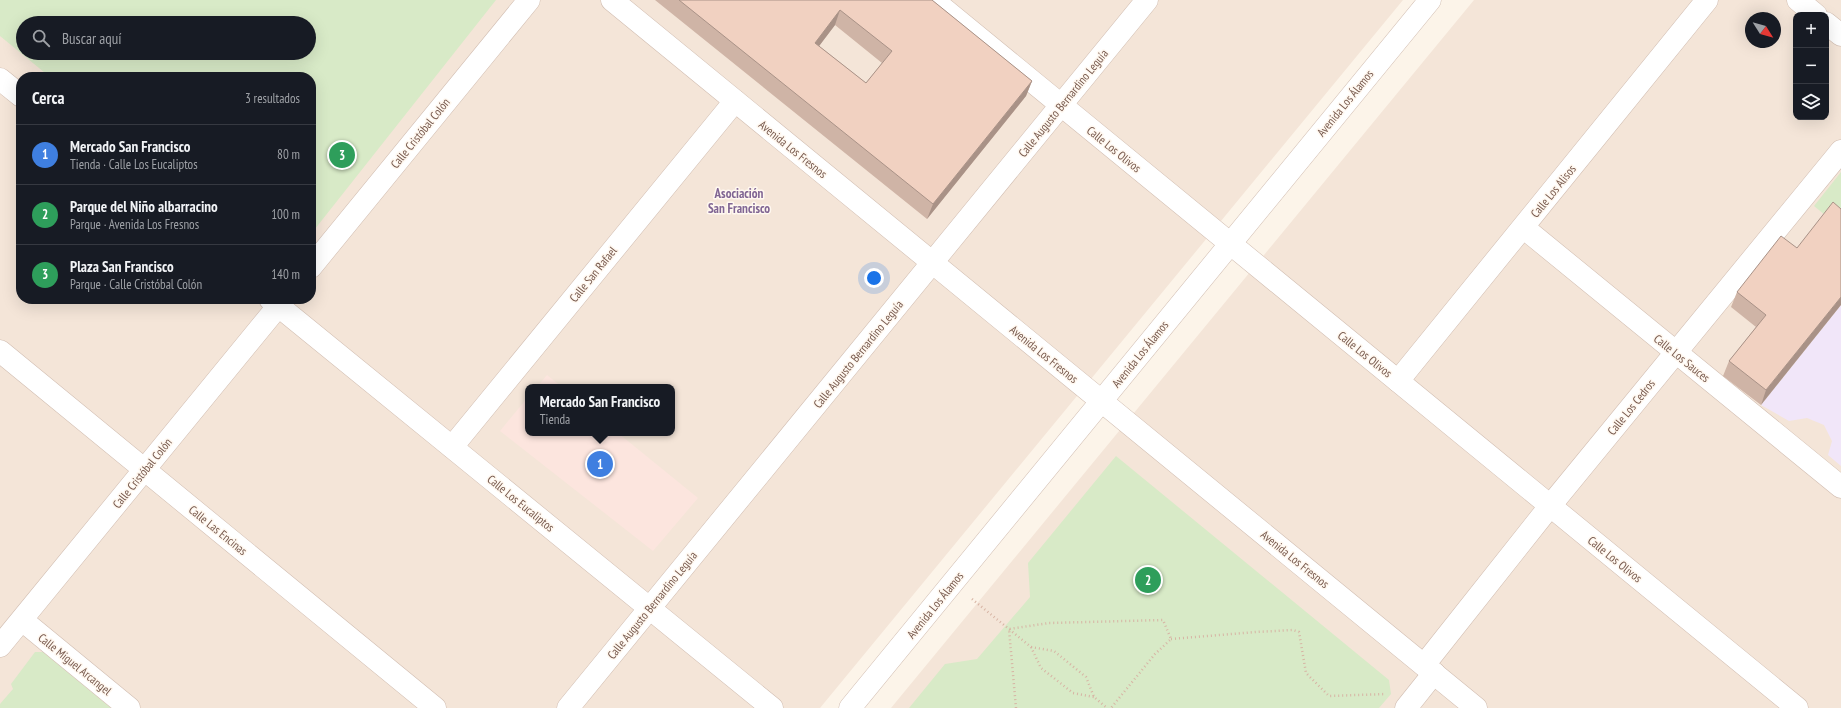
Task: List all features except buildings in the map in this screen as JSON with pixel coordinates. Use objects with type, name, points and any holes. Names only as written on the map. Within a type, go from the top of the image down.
[{"type":"street","name":"Calle Cristóbal Colón","points":[[316,260],[529,0]]},
{"type":"street","name":"Avenida Los Fresnos","points":[[612,0],[1476,708]]},
{"type":"street","name":"Calle Los Olivos","points":[[933,0],[1797,708]]},
{"type":"street","name":"Calle Augusto Bernardino Leguía","points":[[568,708],[1147,0]]},
{"type":"street","name":"Avenida Los Álamos","points":[[850,708],[1430,0]]},
{"type":"street","name":"Calle Los Alisos","points":[[1398,381],[1524,228],[1706,0]]},
{"type":"street","points":[[1798,0],[1812,12]]},
{"type":"street","points":[[1829,25],[1841,35]]},
{"type":"street","points":[[0,79],[16,92]]},
{"type":"street","name":"Calle San Rafael","points":[[452,447],[735,100]]},
{"type":"street","name":"Calle Los Cedros","points":[[1412,700],[1429,669],[1550,506],[1841,151]]},
{"type":"street","name":"Calle Los Sauces","points":[[1524,228],[1841,487]]},
{"type":"street","name":"Calle Cristóbal Colón","points":[[0,646],[145,470],[276,304]]},
{"type":"street","name":"Calle Los Eucaliptos","points":[[282,304],[452,447],[772,708]]},
{"type":"street","name":"Calle Las Encinas","points":[[0,351],[435,708]]},
{"type":"street","name":"Calle Miguel Arcangel","points":[[22,620],[129,708]]},
{"type":"path","points":[[953,583],[1031,647],[1041,668],[1073,694],[1094,697]]},
{"type":"path","points":[[1009,629],[1048,623],[1096,623],[1163,620],[1171,639]]},
{"type":"path","points":[[1009,629],[1016,708]]},
{"type":"path","points":[[1111,708],[1155,654],[1171,639],[1293,630],[1299,632],[1306,673],[1329,696],[1412,700]]},
{"type":"path","points":[[1031,647],[1054,652],[1086,676],[1094,697],[1107,708]]},
{"type":"shaded area","points":[[0,0],[1403,0],[820,708],[0,708]]},
{"type":"shaded area","points":[[1474,0],[1841,0],[1841,708],[891,708]]},
{"type":"shaded area","points":[[1841,305],[1841,466],[1828,455],[1832,441],[1824,425],[1807,418],[1789,421],[1761,405]]},
{"type":"shaded area","points":[[547,375],[558,384],[540,384]]},
{"type":"shaded area","points":[[525,401],[525,436],[622,436],[698,498],[653,551],[500,431]]},
{"type":"green space","points":[[0,0],[496,0],[316,228],[316,72],[44,72],[29,60],[316,60],[316,16],[16,16],[16,49],[0,36]]},
{"type":"green space","points":[[1841,172],[1841,228],[1814,206]]},
{"type":"green space","points":[[1116,456],[1389,680],[1391,694],[1379,708],[909,708],[945,664],[977,659],[1030,597],[1028,563]]},
{"type":"green space","points":[[35,652],[43,652],[111,708],[0,708],[0,704],[13,689],[11,684]]},
{"type":"place","name":"Plaza San Francisco","points":[[342,155]]},
{"type":"place","name":"Mercado San Francisco","points":[[600,464]]},
{"type":"place","name":"Parque del Niño albarracino","points":[[1148,580]]},
{"type":"district","name":"Asociación San Francisco","points":[[739,200]]}]
